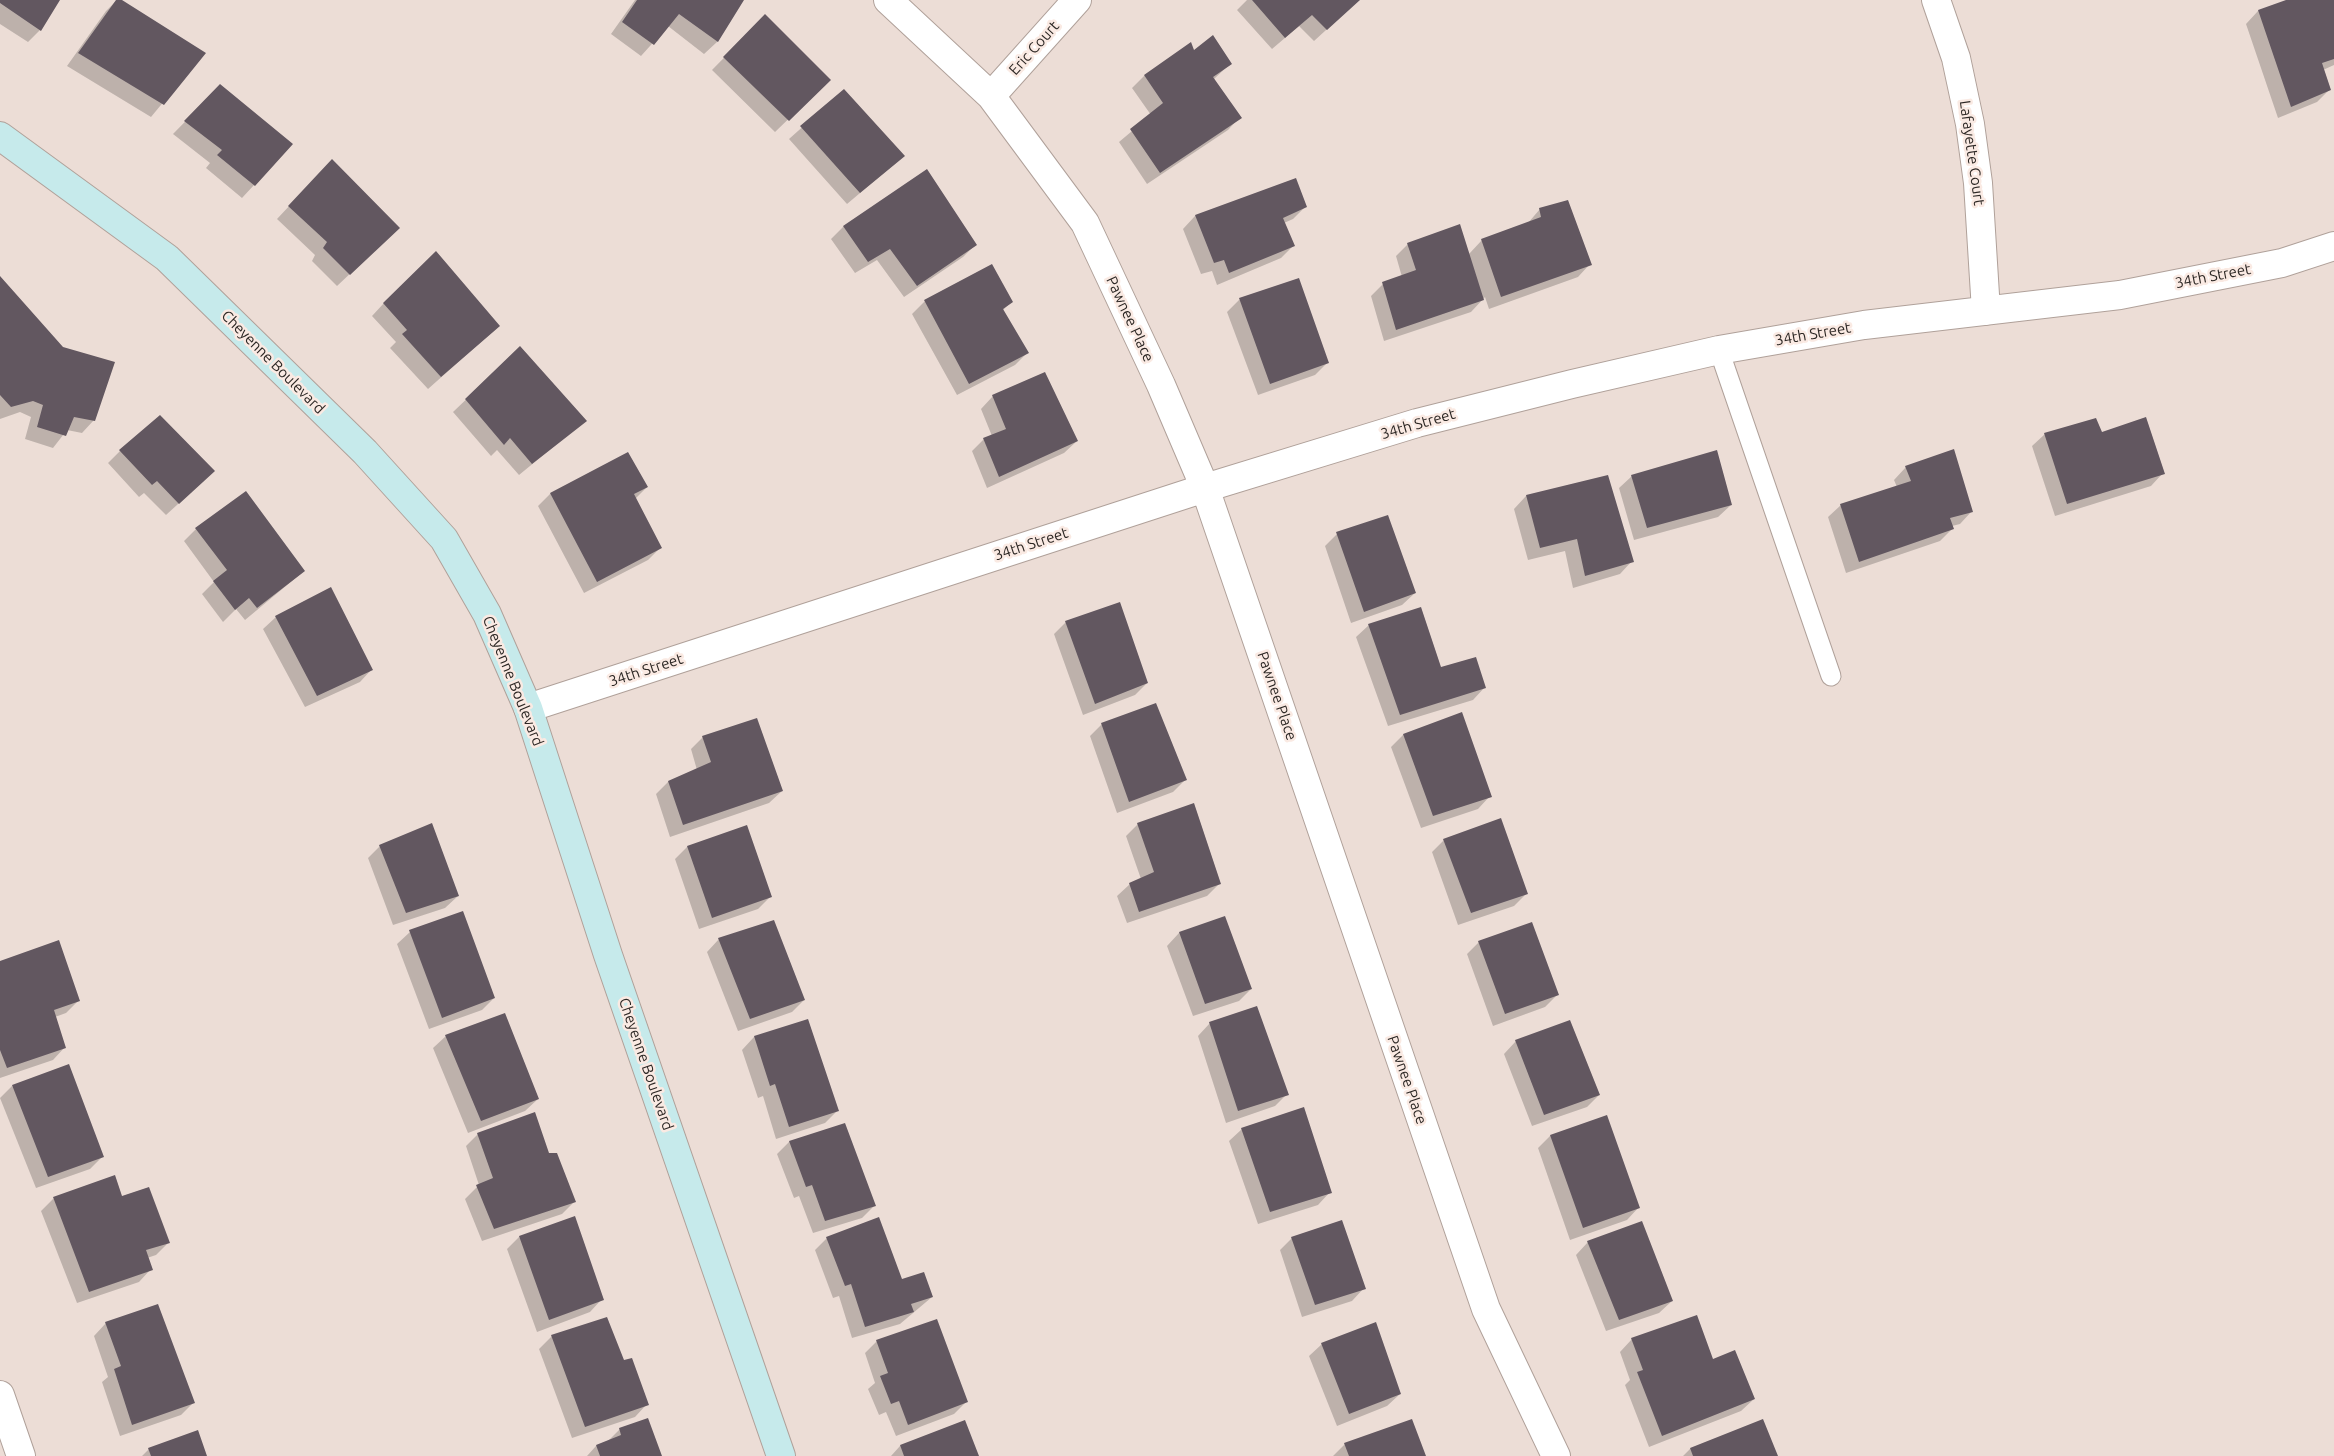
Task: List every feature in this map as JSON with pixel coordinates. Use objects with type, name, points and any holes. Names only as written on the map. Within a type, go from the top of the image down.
[{"type":"street","name":"Pawnee Place","points":[[888,0],[991,96],[1085,222],[1161,385],[1206,488],[1486,1309],[1556,1456]]},
{"type":"street","name":"Eric Court","points":[[991,96],[1077,0]]},
{"type":"street","name":"Lafayette Court","points":[[1936,0],[1956,58],[1970,124],[1978,182],[1986,311]]},
{"type":"street","name":"Cheyenne Boulevard","points":[[0,136],[167,258],[364,452],[444,539],[487,614],[528,708],[608,955],[781,1456]]},
{"type":"street","name":"34th Street","points":[[528,708],[1206,488],[1417,423],[1719,350],[1864,325],[2120,295],[2282,263],[2334,246]]},
{"type":"street","points":[[0,1395],[21,1456]]},
{"type":"lane","points":[[1719,350],[1831,676]]},
{"type":"building","points":[[0,0],[60,0],[41,31],[0,3]]},
{"type":"building","points":[[116,0],[122,0],[206,53],[164,105],[78,53]]},
{"type":"building","points":[[637,0],[744,0],[718,42],[679,14],[654,45],[622,22]]},
{"type":"building","points":[[1252,0],[1360,0],[1327,30],[1312,15],[1285,38]]},
{"type":"building","points":[[2286,0],[2334,0],[2334,59],[2322,63],[2331,90],[2291,107],[2258,10]]},
{"type":"building","points":[[765,14],[831,80],[789,121],[723,57]]},
{"type":"building","points":[[1213,35],[1232,64],[1213,77],[1242,118],[1160,173],[1130,129],[1163,103],[1144,75],[1191,42],[1194,50]]},
{"type":"building","points":[[220,84],[293,144],[255,186],[217,155],[222,150],[184,121]]},
{"type":"building","points":[[844,89],[905,156],[860,193],[800,126]]},
{"type":"building","points":[[332,159],[400,228],[350,275],[323,248],[327,242],[288,206]]},
{"type":"building","points":[[927,169],[977,245],[917,286],[890,249],[868,262],[843,226]]},
{"type":"building","points":[[1296,178],[1307,207],[1283,218],[1295,246],[1229,273],[1224,260],[1214,263],[1195,215]]},
{"type":"building","points":[[1568,200],[1592,265],[1501,297],[1481,239],[1541,217],[1539,208]]},
{"type":"building","points":[[1460,224],[1484,300],[1396,330],[1382,282],[1416,270],[1407,243]]},
{"type":"building","points":[[436,251],[500,326],[441,377],[402,334],[407,330],[383,303]]},
{"type":"building","points":[[992,264],[1013,302],[1003,309],[1029,353],[969,384],[924,300]]},
{"type":"building","points":[[0,276],[63,347],[115,362],[95,421],[74,417],[66,436],[37,427],[43,405],[33,401],[11,407],[0,395]]},
{"type":"building","points":[[1299,278],[1329,363],[1270,384],[1239,298]]},
{"type":"building","points":[[520,346],[587,421],[532,464],[510,438],[504,445],[465,399]]},
{"type":"building","points":[[1045,372],[1078,441],[999,477],[983,438],[1006,429],[992,395]]},
{"type":"building","points":[[160,415],[215,471],[179,504],[157,481],[152,485],[119,450]]},
{"type":"building","points":[[2146,417],[2165,474],[2067,504],[2044,433],[2096,418],[2102,432]]},
{"type":"building","points":[[1954,449],[1973,512],[1950,518],[1954,529],[1859,562],[1840,504],[1911,481],[1905,466]]},
{"type":"building","points":[[1717,450],[1732,505],[1647,528],[1631,475]]},
{"type":"building","points":[[628,452],[648,487],[634,494],[662,548],[597,582],[550,493]]},
{"type":"building","points":[[1608,475],[1634,562],[1585,576],[1577,539],[1540,548],[1526,495]]},
{"type":"building","points":[[246,491],[305,571],[257,608],[249,598],[235,610],[213,581],[227,570],[195,528]]},
{"type":"building","points":[[1388,515],[1416,593],[1364,612],[1336,532]]},
{"type":"building","points":[[331,587],[373,670],[317,696],[275,616]]},
{"type":"building","points":[[1120,602],[1148,683],[1095,704],[1065,621]]},
{"type":"building","points":[[1421,607],[1441,667],[1476,657],[1486,688],[1400,715],[1368,624]]},
{"type":"building","points":[[1156,703],[1187,780],[1129,802],[1101,723]]},
{"type":"building","points":[[1462,712],[1492,797],[1433,816],[1403,734]]},
{"type":"building","points":[[757,718],[783,791],[683,825],[668,781],[711,762],[702,736]]},
{"type":"building","points":[[1194,803],[1221,884],[1139,912],[1129,883],[1154,872],[1137,823]]},
{"type":"building","points":[[1501,818],[1528,894],[1471,913],[1443,839]]},
{"type":"building","points":[[432,823],[459,896],[406,913],[379,845]]},
{"type":"building","points":[[747,825],[772,897],[712,918],[687,846]]},
{"type":"building","points":[[463,911],[495,998],[442,1018],[409,930]]},
{"type":"building","points":[[1225,916],[1252,989],[1205,1004],[1179,932]]},
{"type":"building","points":[[774,920],[805,1000],[750,1019],[718,938]]},
{"type":"building","points":[[1532,922],[1559,995],[1505,1014],[1478,941]]},
{"type":"building","points":[[59,940],[80,1001],[54,1010],[66,1048],[7,1068],[0,1050],[0,961]]},
{"type":"building","points":[[1257,1006],[1289,1095],[1238,1111],[1209,1022]]},
{"type":"building","points":[[505,1013],[539,1099],[481,1121],[445,1035]]},
{"type":"building","points":[[808,1019],[839,1111],[789,1127],[775,1084],[770,1086],[754,1036]]},
{"type":"building","points":[[1570,1020],[1600,1095],[1544,1115],[1515,1040]]},
{"type":"building","points":[[69,1064],[104,1157],[48,1177],[12,1085]]},
{"type":"building","points":[[1304,1107],[1332,1193],[1270,1212],[1241,1128]]},
{"type":"building","points":[[535,1112],[549,1153],[557,1153],[576,1202],[494,1229],[476,1185],[493,1178],[477,1133]]},
{"type":"building","points":[[1607,1115],[1640,1208],[1583,1228],[1550,1135]]},
{"type":"building","points":[[845,1123],[876,1206],[825,1221],[812,1185],[806,1187],[789,1141]]},
{"type":"building","points":[[115,1175],[122,1196],[149,1187],[170,1243],[146,1250],[153,1270],[89,1292],[53,1197]]},
{"type":"building","points":[[575,1216],[604,1300],[549,1320],[519,1236]]},
{"type":"building","points":[[879,1217],[902,1279],[924,1272],[933,1297],[911,1304],[914,1312],[865,1327],[851,1284],[845,1286],[826,1237]]},
{"type":"building","points":[[1342,1220],[1366,1289],[1315,1305],[1291,1237]]},
{"type":"building","points":[[1642,1221],[1673,1301],[1619,1320],[1587,1241]]},
{"type":"building","points":[[158,1304],[195,1403],[132,1425],[114,1369],[121,1366],[105,1322]]},
{"type":"building","points":[[1697,1315],[1713,1359],[1735,1350],[1755,1399],[1662,1436],[1637,1372],[1643,1370],[1631,1338]]},
{"type":"building","points":[[607,1317],[624,1360],[632,1358],[649,1405],[585,1427],[551,1335]]},
{"type":"building","points":[[937,1319],[968,1402],[908,1425],[899,1401],[891,1404],[880,1376],[888,1373],[876,1340]]},
{"type":"building","points":[[1376,1322],[1401,1394],[1349,1414],[1321,1343]]},
{"type":"building","points":[[648,1418],[662,1456],[600,1456],[596,1445],[621,1435],[619,1428]]},
{"type":"building","points":[[1412,1419],[1426,1456],[1349,1456],[1344,1443]]},
{"type":"building","points":[[1763,1419],[1778,1456],[1693,1456],[1690,1448]]},
{"type":"building","points":[[965,1420],[979,1456],[904,1456],[900,1445]]},
{"type":"building","points":[[198,1430],[207,1456],[151,1456],[148,1448]]}]
